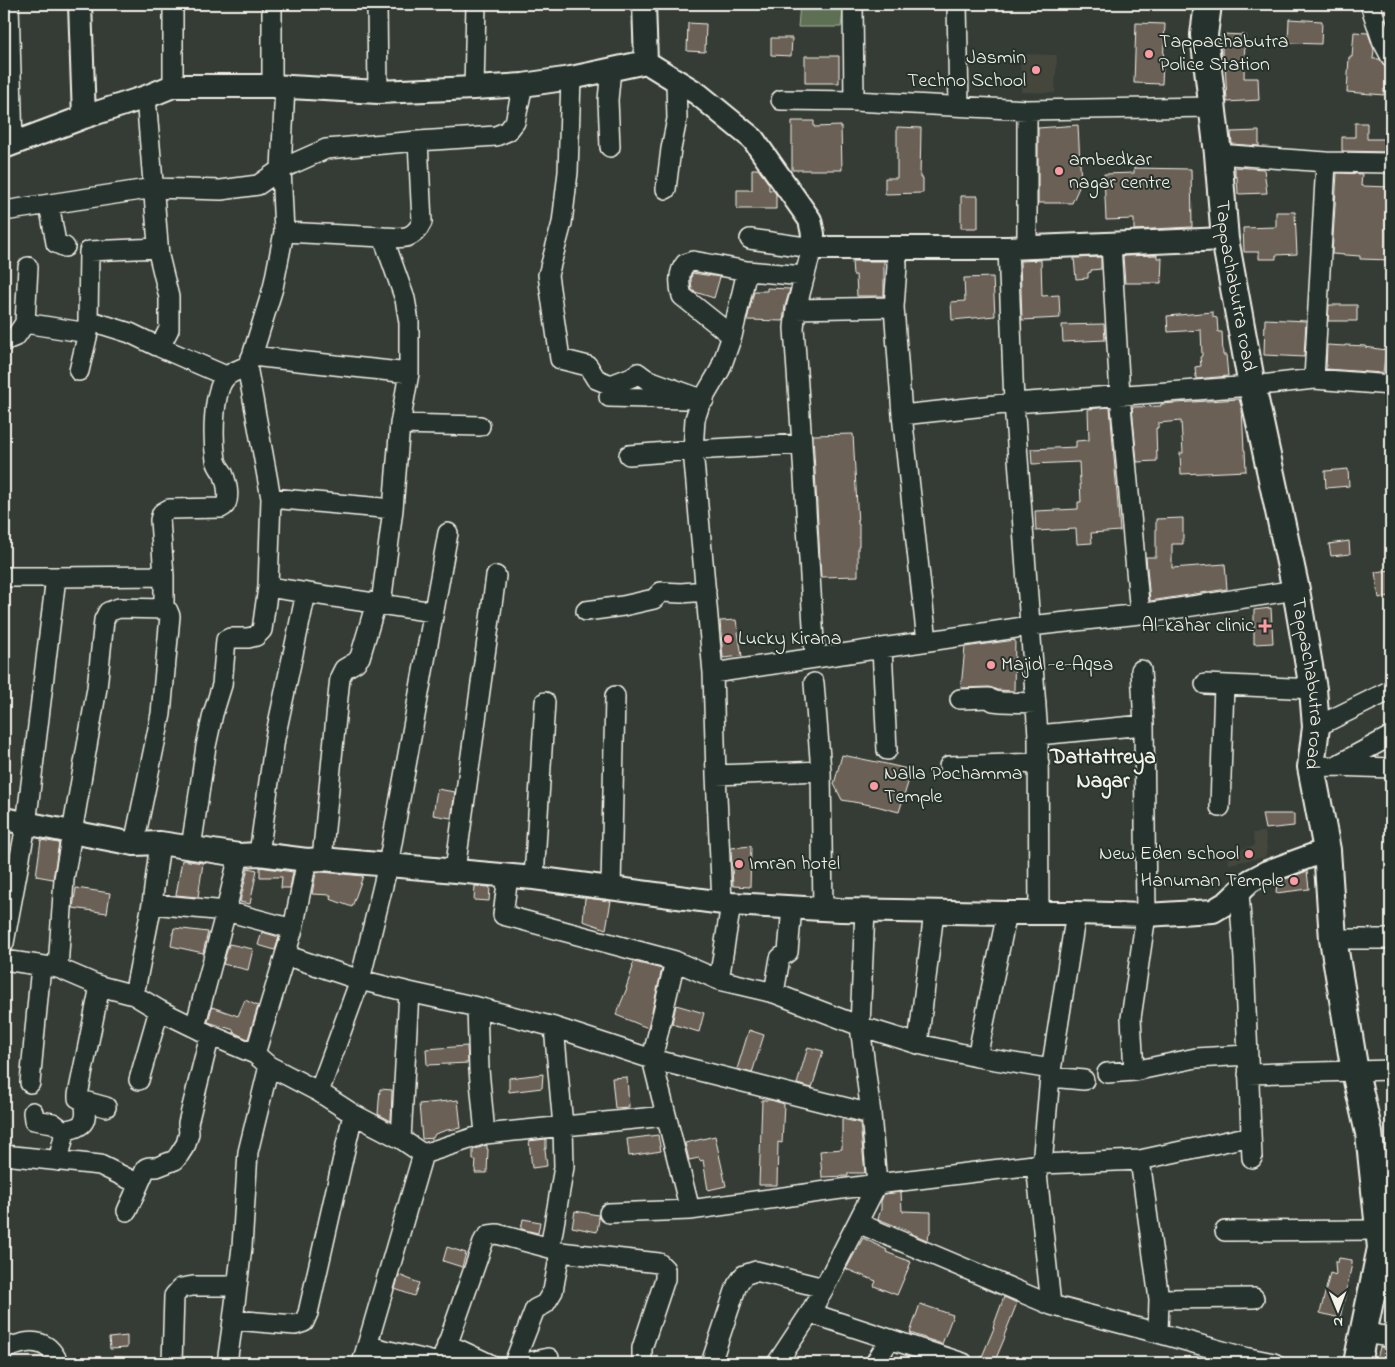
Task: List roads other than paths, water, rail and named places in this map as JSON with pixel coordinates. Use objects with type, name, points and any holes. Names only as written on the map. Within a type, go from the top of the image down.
[{"type":"main road","name":"Tappachabutra road","points":[[1208,4],[1204,34],[1218,154],[1225,239],[1252,386],[1296,590],[1313,689],[1316,727],[1323,766],[1333,939],[1355,1072],[1370,1133],[1383,1243],[1357,1363]]},
{"type":"street","points":[[9,4],[8,145],[173,86],[278,86],[378,92],[474,88],[523,85],[571,78],[646,62],[698,94],[753,139],[810,220],[813,234],[812,248],[796,309],[794,328],[815,658]]},
{"type":"street","points":[[80,4],[84,117]]},
{"type":"street","points":[[173,4],[173,86]]},
{"type":"street","points":[[191,848],[206,746],[222,685],[226,640],[256,636],[262,630],[268,587],[271,498],[249,361],[273,288],[284,232],[278,86],[272,4]]},
{"type":"street","points":[[377,4],[378,92]]},
{"type":"street","points":[[474,88],[476,4]]},
{"type":"street","points":[[644,4],[646,62]]},
{"type":"street","points":[[853,4],[854,101]]},
{"type":"street","points":[[957,4],[959,106]]},
{"type":"street","points":[[1370,4],[1382,40],[1391,57]]},
{"type":"street","points":[[610,147],[608,100],[611,69]]},
{"type":"street","points":[[571,78],[568,172],[562,223],[548,275],[560,359],[588,366],[596,379],[611,385],[638,373],[646,379],[704,400]]},
{"type":"street","points":[[666,189],[677,119],[676,81]]},
{"type":"street","points":[[4,211],[154,188],[221,190],[258,185],[281,169],[326,149],[496,136],[508,132],[515,122],[523,85]]},
{"type":"street","points":[[146,97],[158,248],[169,297],[169,330],[157,346]]},
{"type":"street","points":[[781,100],[854,101],[1027,110],[1212,107]]},
{"type":"street","points":[[1027,110],[1018,247],[1014,403],[1038,734],[1039,913]]},
{"type":"street","points":[[284,232],[407,238],[418,231],[422,222],[418,141]]},
{"type":"street","points":[[1218,154],[1326,162],[1391,163]]},
{"type":"street","points":[[1314,379],[1326,162]]},
{"type":"street","points":[[49,204],[56,243],[65,247]]},
{"type":"street","points":[[254,1054],[314,860],[340,677],[344,669],[356,662],[360,657],[379,604],[393,508],[400,424],[409,373],[409,322],[405,299],[383,237]]},
{"type":"street","points":[[750,239],[812,248],[1018,247],[1225,239]]},
{"type":"street","points":[[1111,244],[1120,395],[1140,614]]},
{"type":"street","points":[[896,247],[897,266],[894,307],[902,415],[927,641]]},
{"type":"street","points":[[79,371],[88,326],[89,251],[158,248]]},
{"type":"street","points":[[732,336],[682,296],[679,288],[680,276],[686,264],[693,260],[747,271],[804,276]]},
{"type":"street","points":[[4,341],[16,336],[25,323],[28,267]]},
{"type":"street","points":[[719,980],[726,903],[716,775],[713,673],[693,450],[695,419],[720,370],[732,336],[747,271]]},
{"type":"street","points":[[796,309],[894,307]]},
{"type":"street","points":[[25,323],[88,326],[130,333],[226,376]]},
{"type":"street","points":[[164,609],[160,520],[162,513],[169,509],[221,508],[228,502],[226,484],[216,463],[214,446],[218,390],[226,376],[249,361],[409,373]]},
{"type":"street","points":[[902,415],[1014,403],[1252,386],[1314,379],[1391,385]]},
{"type":"street","points":[[608,397],[704,400]]},
{"type":"street","points":[[400,424],[480,426]]},
{"type":"street","points":[[629,455],[802,444]]},
{"type":"street","points":[[271,498],[393,508]]},
{"type":"street","points":[[319,1092],[360,980],[388,865],[448,532]]},
{"type":"street","points":[[4,577],[164,576]]},
{"type":"street","points":[[455,870],[496,576]]},
{"type":"street","points":[[4,943],[26,825],[56,577]]},
{"type":"street","points":[[268,587],[433,612]]},
{"type":"street","points":[[713,673],[1030,626],[1140,614],[1296,590]]},
{"type":"street","points":[[586,611],[623,606],[654,599],[661,592],[706,591]]},
{"type":"street","points":[[127,1211],[146,1168],[157,1167],[175,1160],[186,1144],[203,1031],[226,911],[249,855],[306,593]]},
{"type":"street","points":[[30,1083],[71,832],[97,688],[104,620],[108,612],[119,608],[164,609],[168,611],[170,616],[161,714],[134,844]]},
{"type":"street","points":[[882,648],[887,750]]},
{"type":"street","points":[[1134,1070],[1131,1018],[1146,915],[1144,725],[1141,670]]},
{"type":"street","points":[[814,683],[820,771],[823,909]]},
{"type":"street","points":[[1205,684],[1313,689]]},
{"type":"street","points":[[1220,807],[1224,685]]},
{"type":"street","points":[[1316,727],[1391,690]]},
{"type":"street","points":[[610,888],[615,696]]},
{"type":"street","points":[[960,699],[989,698],[993,701],[1002,702],[1036,703]]},
{"type":"street","points":[[534,878],[545,702]]},
{"type":"street","points":[[1038,734],[1144,725]]},
{"type":"street","points":[[1323,766],[1391,736]]},
{"type":"street","points":[[949,766],[1038,763]]},
{"type":"street","points":[[1323,766],[1391,768]]},
{"type":"street","points":[[716,775],[820,771]]},
{"type":"street","points":[[4,819],[26,825],[134,844],[160,844],[249,855],[455,870],[534,878],[726,903],[823,909],[934,912],[1076,912],[1146,915],[1213,911],[1228,902],[1250,881],[1266,872],[1328,850]]},
{"type":"street","points":[[134,995],[152,904],[160,844]]},
{"type":"street","points":[[508,876],[503,915],[675,961],[719,980],[774,993],[860,1026],[918,1044],[1084,1080]]},
{"type":"street","points":[[1239,892],[1244,959],[1252,1158]]},
{"type":"street","points":[[152,904],[226,911],[293,930]]},
{"type":"street","points":[[774,993],[780,958],[788,952],[792,907]]},
{"type":"street","points":[[776,1363],[810,1313],[877,1184],[871,1114],[860,1026],[865,910]]},
{"type":"street","points":[[918,1044],[934,912]]},
{"type":"street","points":[[1051,1305],[1039,1164],[1050,1073],[1076,912]]},
{"type":"street","points":[[977,1057],[1008,913]]},
{"type":"street","points":[[1333,939],[1391,939]]},
{"type":"street","points":[[285,955],[360,980],[554,1027],[652,1059],[871,1114]]},
{"type":"street","points":[[4,960],[49,967],[100,986],[134,995],[160,1010],[254,1054],[269,1066],[319,1092],[353,1114],[401,1139],[423,1154]]},
{"type":"street","points":[[675,961],[652,1059],[690,1210]]},
{"type":"street","points":[[100,986],[78,1098],[106,1107]]},
{"type":"street","points":[[401,1139],[409,992]]},
{"type":"street","points":[[477,1007],[479,1070],[485,1134]]},
{"type":"street","points":[[139,1080],[160,1010]]},
{"type":"street","points":[[514,1363],[534,1309],[545,1304],[553,1291],[555,1250],[564,1167],[563,1126],[554,1027]]},
{"type":"street","points":[[1107,1073],[1134,1070],[1196,1058],[1247,1055]]},
{"type":"street","points":[[227,1363],[242,1247],[248,1152],[269,1066]]},
{"type":"street","points":[[1248,1074],[1391,1070]]},
{"type":"street","points":[[58,1162],[66,1130],[80,1127],[83,1122],[84,1101]]},
{"type":"street","points":[[33,1112],[34,1120],[53,1123],[65,1132]]},
{"type":"street","points":[[233,1320],[295,1325],[304,1322],[308,1313],[353,1114]]},
{"type":"street","points":[[423,1154],[485,1134],[665,1116]]},
{"type":"street","points":[[609,1213],[690,1210],[1039,1164],[1140,1160],[1251,1136]]},
{"type":"street","points":[[423,1154],[365,1355],[440,1363],[484,1240],[489,1235],[497,1234],[555,1250],[660,1263],[665,1270],[665,1279],[642,1348],[642,1363]]},
{"type":"street","points":[[4,1155],[100,1165],[138,1184]]},
{"type":"street","points":[[1140,1160],[1159,1299],[1158,1333]]},
{"type":"street","points":[[858,1223],[1051,1305],[1158,1333],[1243,1360],[1274,1363]]},
{"type":"street","points":[[1224,1231],[1383,1243]]},
{"type":"street","points":[[711,1363],[737,1285],[744,1275],[756,1272],[824,1288]]},
{"type":"street","points":[[172,1363],[174,1296],[181,1288],[193,1286],[237,1286]]},
{"type":"street","points":[[1159,1299],[1254,1298]]},
{"type":"street","points":[[810,1313],[962,1363]]},
{"type":"street","points":[[1364,1333],[1391,1337]]},
{"type":"street","points":[[876,1363],[890,1339]]},
{"type":"street","points":[[4,1349],[26,1342],[39,1343],[48,1347],[59,1363]]},
{"type":"street","points":[[447,1344],[488,1363]]},
{"type":"street","points":[[525,1363],[549,1358]]},
{"type":"place","name":"Tappachabutra Police Station","points":[[1149,54]]},
{"type":"place","name":"Jasmin Techno School","points":[[1036,70]]},
{"type":"place","name":"ambedkar nagar centre","points":[[1059,171]]},
{"type":"place","name":"Al-kahar clinic","points":[[1265,626]]},
{"type":"place","name":"Lucky Kirana","points":[[728,639]]},
{"type":"place","name":"Majid -e-Aqsa","points":[[991,665]]},
{"type":"place","name":"Nalla Pochamma Temple","points":[[874,786]]},
{"type":"place","name":"New Eden school","points":[[1249,854]]},
{"type":"place","name":"Imran hotel","points":[[739,864]]},
{"type":"place","name":"Hanuman Temple","points":[[1294,881]]},
{"type":"district","name":"Dattattreya Nagar","points":[[1103,770]]}]
